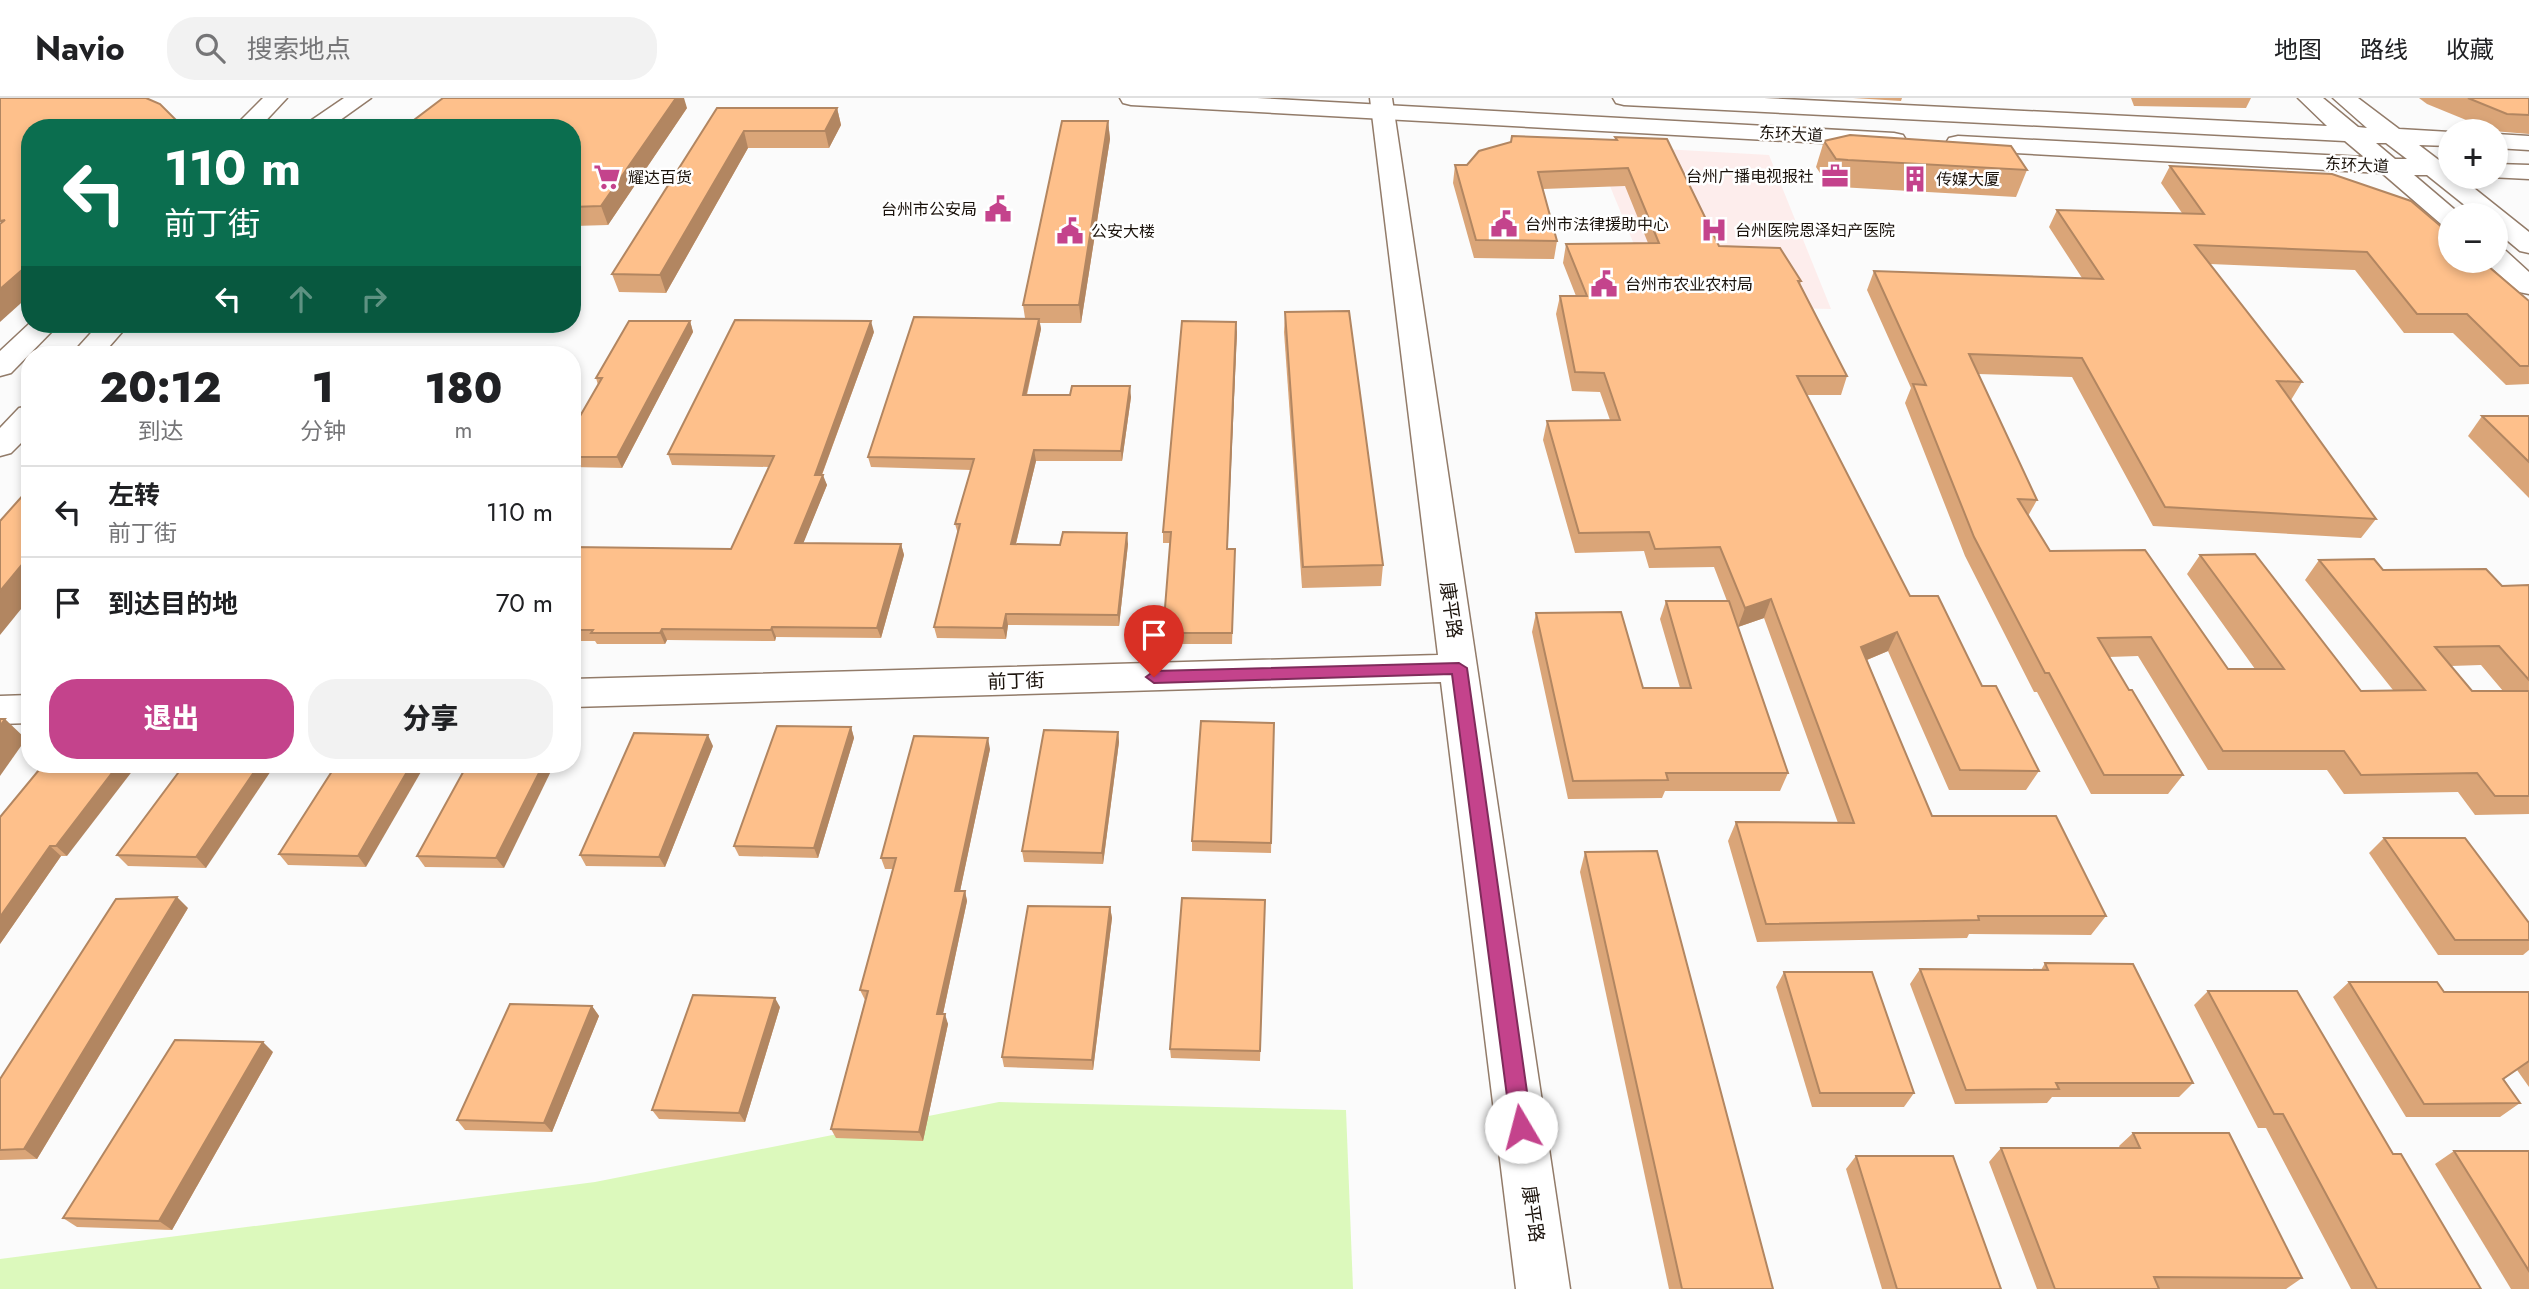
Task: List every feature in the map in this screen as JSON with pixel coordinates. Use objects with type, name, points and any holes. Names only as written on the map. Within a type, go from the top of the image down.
[{"type":"main road","points":[[256,114],[276,98]]},
{"type":"main road","points":[[308,119],[328,98]]},
{"type":"main road","points":[[326,119],[360,98]]},
{"type":"main road","name":"东环大道","points":[[1131,98],[1382,105],[1914,141]]},
{"type":"main road","name":"东环大道","points":[[1624,98],[2438,139]]},
{"type":"main road","points":[[2309,98],[2438,208]]},
{"type":"main road","points":[[2344,98],[2392,137],[2438,167]]},
{"type":"main road","name":"康平路","points":[[1382,105],[1544,1289]]},
{"type":"main road","name":"东环大道","points":[[1942,142],[2438,169]]},
{"type":"main road","points":[[2508,142],[2529,143]]},
{"type":"main road","points":[[2508,171],[2529,172]]},
{"type":"main road","points":[[2464,189],[2479,203]]},
{"type":"main road","points":[[2508,228],[2529,245]]},
{"type":"main road","points":[[2508,268],[2529,286]]},
{"type":"main road","points":[[22,346],[36,333]]},
{"type":"main road","points":[[94,346],[107,333]]},
{"type":"main road","points":[[0,368],[21,347]]},
{"type":"main road","points":[[0,446],[21,424]]},
{"type":"main road","name":"前丁街","points":[[581,694],[1459,668]]},
{"type":"main road","points":[[0,710],[21,709]]},
{"type":"shaded area","name":"台州医院恩泽妇产医院","points":[[1593,145],[1769,155],[1831,309],[1659,305]]},
{"type":"green space","points":[[999,1102],[1346,1110],[1353,1289],[0,1289],[0,1259],[595,1182]]},
{"type":"building","points":[[0,98],[146,98],[160,104],[175,119],[21,119],[21,271],[0,289],[0,224],[5,220],[0,221]]},
{"type":"building","points":[[443,98],[676,98],[601,206],[581,207],[581,119],[415,119]]},
{"type":"building","points":[[2468,98],[2529,98],[2529,115],[2507,114]]},
{"type":"building","points":[[717,108],[837,108],[825,131],[744,131],[660,275],[612,274]]},
{"type":"building","name":"公安大楼","points":[[1062,121],[1108,121],[1079,305],[1023,305]]},
{"type":"building","points":[[1850,135],[2011,146],[2027,170],[1836,159],[1824,141]]},
{"type":"building","points":[[1512,136],[1667,139],[1719,246],[1780,248],[1801,281],[1798,281],[1847,376],[1797,376],[1910,596],[1938,596],[1982,686],[1996,686],[2039,771],[1960,770],[1897,632],[1861,647],[1932,816],[2056,816],[2106,916],[1978,916],[1979,920],[1766,924],[1736,822],[1854,823],[1771,599],[1745,608],[1720,547],[1655,549],[1649,532],[1579,533],[1547,421],[1620,420],[1604,373],[1575,372],[1560,296],[1587,296],[1566,244],[1659,243],[1628,168],[1538,172],[1557,241],[1476,240],[1455,165],[1467,165],[1479,151],[1511,142]]},
{"type":"building","points":[[2170,166],[2332,174],[2411,201],[2438,224],[2438,273],[2496,273],[2529,301],[2529,366],[2520,366],[2467,314],[2417,314],[2367,252],[2195,245],[2302,382],[2277,381],[2376,519],[2165,507],[2082,358],[1969,354],[2037,500],[2018,499],[2050,551],[2145,550],[2228,669],[2284,669],[2200,555],[2255,554],[2361,691],[2425,690],[2319,560],[2374,559],[2383,570],[2486,569],[2502,586],[2529,585],[2529,680],[2499,646],[2435,647],[2472,691],[2529,691],[2529,796],[2495,796],[2477,773],[2361,775],[2344,751],[2223,751],[2151,637],[2098,638],[2183,775],[2104,775],[2049,673],[2045,673],[1974,537],[1913,384],[1926,385],[1874,271],[2103,279],[2057,210],[2204,214]]},
{"type":"building","points":[[1349,311],[1383,565],[1303,567],[1285,312]]},
{"type":"building","points":[[914,317],[1039,319],[1023,395],[1070,395],[1072,386],[1130,386],[1121,451],[1034,450],[1011,544],[1060,545],[1063,532],[1127,533],[1118,615],[1006,614],[1003,628],[934,627],[960,524],[955,524],[974,459],[868,457]]},
{"type":"building","points":[[735,320],[871,321],[815,475],[823,475],[795,543],[901,544],[877,628],[662,629],[660,633],[591,633],[593,630],[581,630],[581,547],[731,549],[774,456],[668,454]]},
{"type":"building","points":[[629,321],[690,321],[617,457],[581,457],[581,414],[602,378],[596,378]]},
{"type":"building","points":[[1182,321],[1236,322],[1227,549],[1235,549],[1232,633],[1163,633],[1171,532],[1163,532]]},
{"type":"building","points":[[2482,416],[2529,416],[2529,462]]},
{"type":"building","points":[[21,497],[21,566],[0,591],[0,521]]},
{"type":"building","points":[[1666,601],[1729,601],[1788,773],[1666,773],[1668,780],[1573,781],[1536,613],[1621,612],[1643,688],[1691,688]]},
{"type":"building","points":[[1201,721],[1274,723],[1271,843],[1192,841]]},
{"type":"building","points":[[777,726],[851,727],[814,848],[734,846]]},
{"type":"building","points":[[1044,730],[1118,732],[1102,853],[1022,851]]},
{"type":"building","points":[[634,733],[708,735],[659,857],[580,855]]},
{"type":"building","points":[[914,736],[988,738],[955,891],[965,891],[937,1014],[945,1014],[919,1132],[831,1129],[868,991],[860,990],[896,858],[881,858]]},
{"type":"building","points":[[36,773],[112,773],[56,846],[50,846],[0,917],[0,817]]},
{"type":"building","points":[[178,773],[254,773],[196,857],[117,855]]},
{"type":"building","points":[[331,773],[406,773],[358,856],[279,854]]},
{"type":"building","points":[[463,773],[539,773],[496,858],[417,856]]},
{"type":"building","points":[[2384,838],[2465,838],[2529,923],[2529,940],[2455,940]]},
{"type":"building","points":[[1657,851],[1773,1289],[1682,1289],[1585,852]]},
{"type":"building","points":[[177,897],[24,1149],[0,1150],[0,1079],[116,899]]},
{"type":"building","points":[[1182,898],[1265,900],[1260,1051],[1170,1049]]},
{"type":"building","points":[[1028,906],[1110,907],[1092,1060],[1002,1057]]},
{"type":"building","points":[[2045,963],[2133,964],[2193,1083],[2056,1083],[2059,1089],[1966,1090],[1920,969],[2048,970]]},
{"type":"building","points":[[1784,972],[1872,972],[1914,1093],[1820,1093]]},
{"type":"building","points":[[2349,982],[2437,982],[2444,992],[2529,992],[2529,1061],[2503,1079],[2520,1103],[2424,1104]]},
{"type":"building","points":[[2208,991],[2297,991],[2393,1154],[2401,1154],[2481,1289],[2377,1289],[2283,1114],[2274,1114]]},
{"type":"building","points":[[693,995],[775,998],[739,1113],[652,1110]]},
{"type":"building","points":[[510,1004],[592,1006],[544,1123],[457,1120]]},
{"type":"building","points":[[175,1040],[263,1042],[159,1221],[63,1218]]},
{"type":"building","points":[[2133,1133],[2229,1133],[2302,1278],[2154,1277],[2159,1289],[2055,1289],[2001,1148],[2140,1148]]},
{"type":"building","points":[[2454,1151],[2529,1151],[2529,1271]]},
{"type":"building","points":[[1856,1156],[1953,1156],[2001,1289],[1897,1289]]},
{"type":"place","name":"台州广播电视报社","points":[[1835,176]]},
{"type":"place","name":"耀达百货","points":[[607,177]]},
{"type":"place","name":"传媒大厦","points":[[1915,179]]},
{"type":"place","name":"台州市公安局","points":[[998,209]]},
{"type":"place","name":"台州市法律援助中心","points":[[1504,224]]},
{"type":"place","name":"台州医院恩泽妇产医院","points":[[1714,230]]},
{"type":"place","name":"公安大楼","points":[[1070,231]]},
{"type":"place","name":"台州市农业农村局","points":[[1604,284]]},
{"type":"route","points":[[1154,677],[1459,668],[1521,1127]]}]
